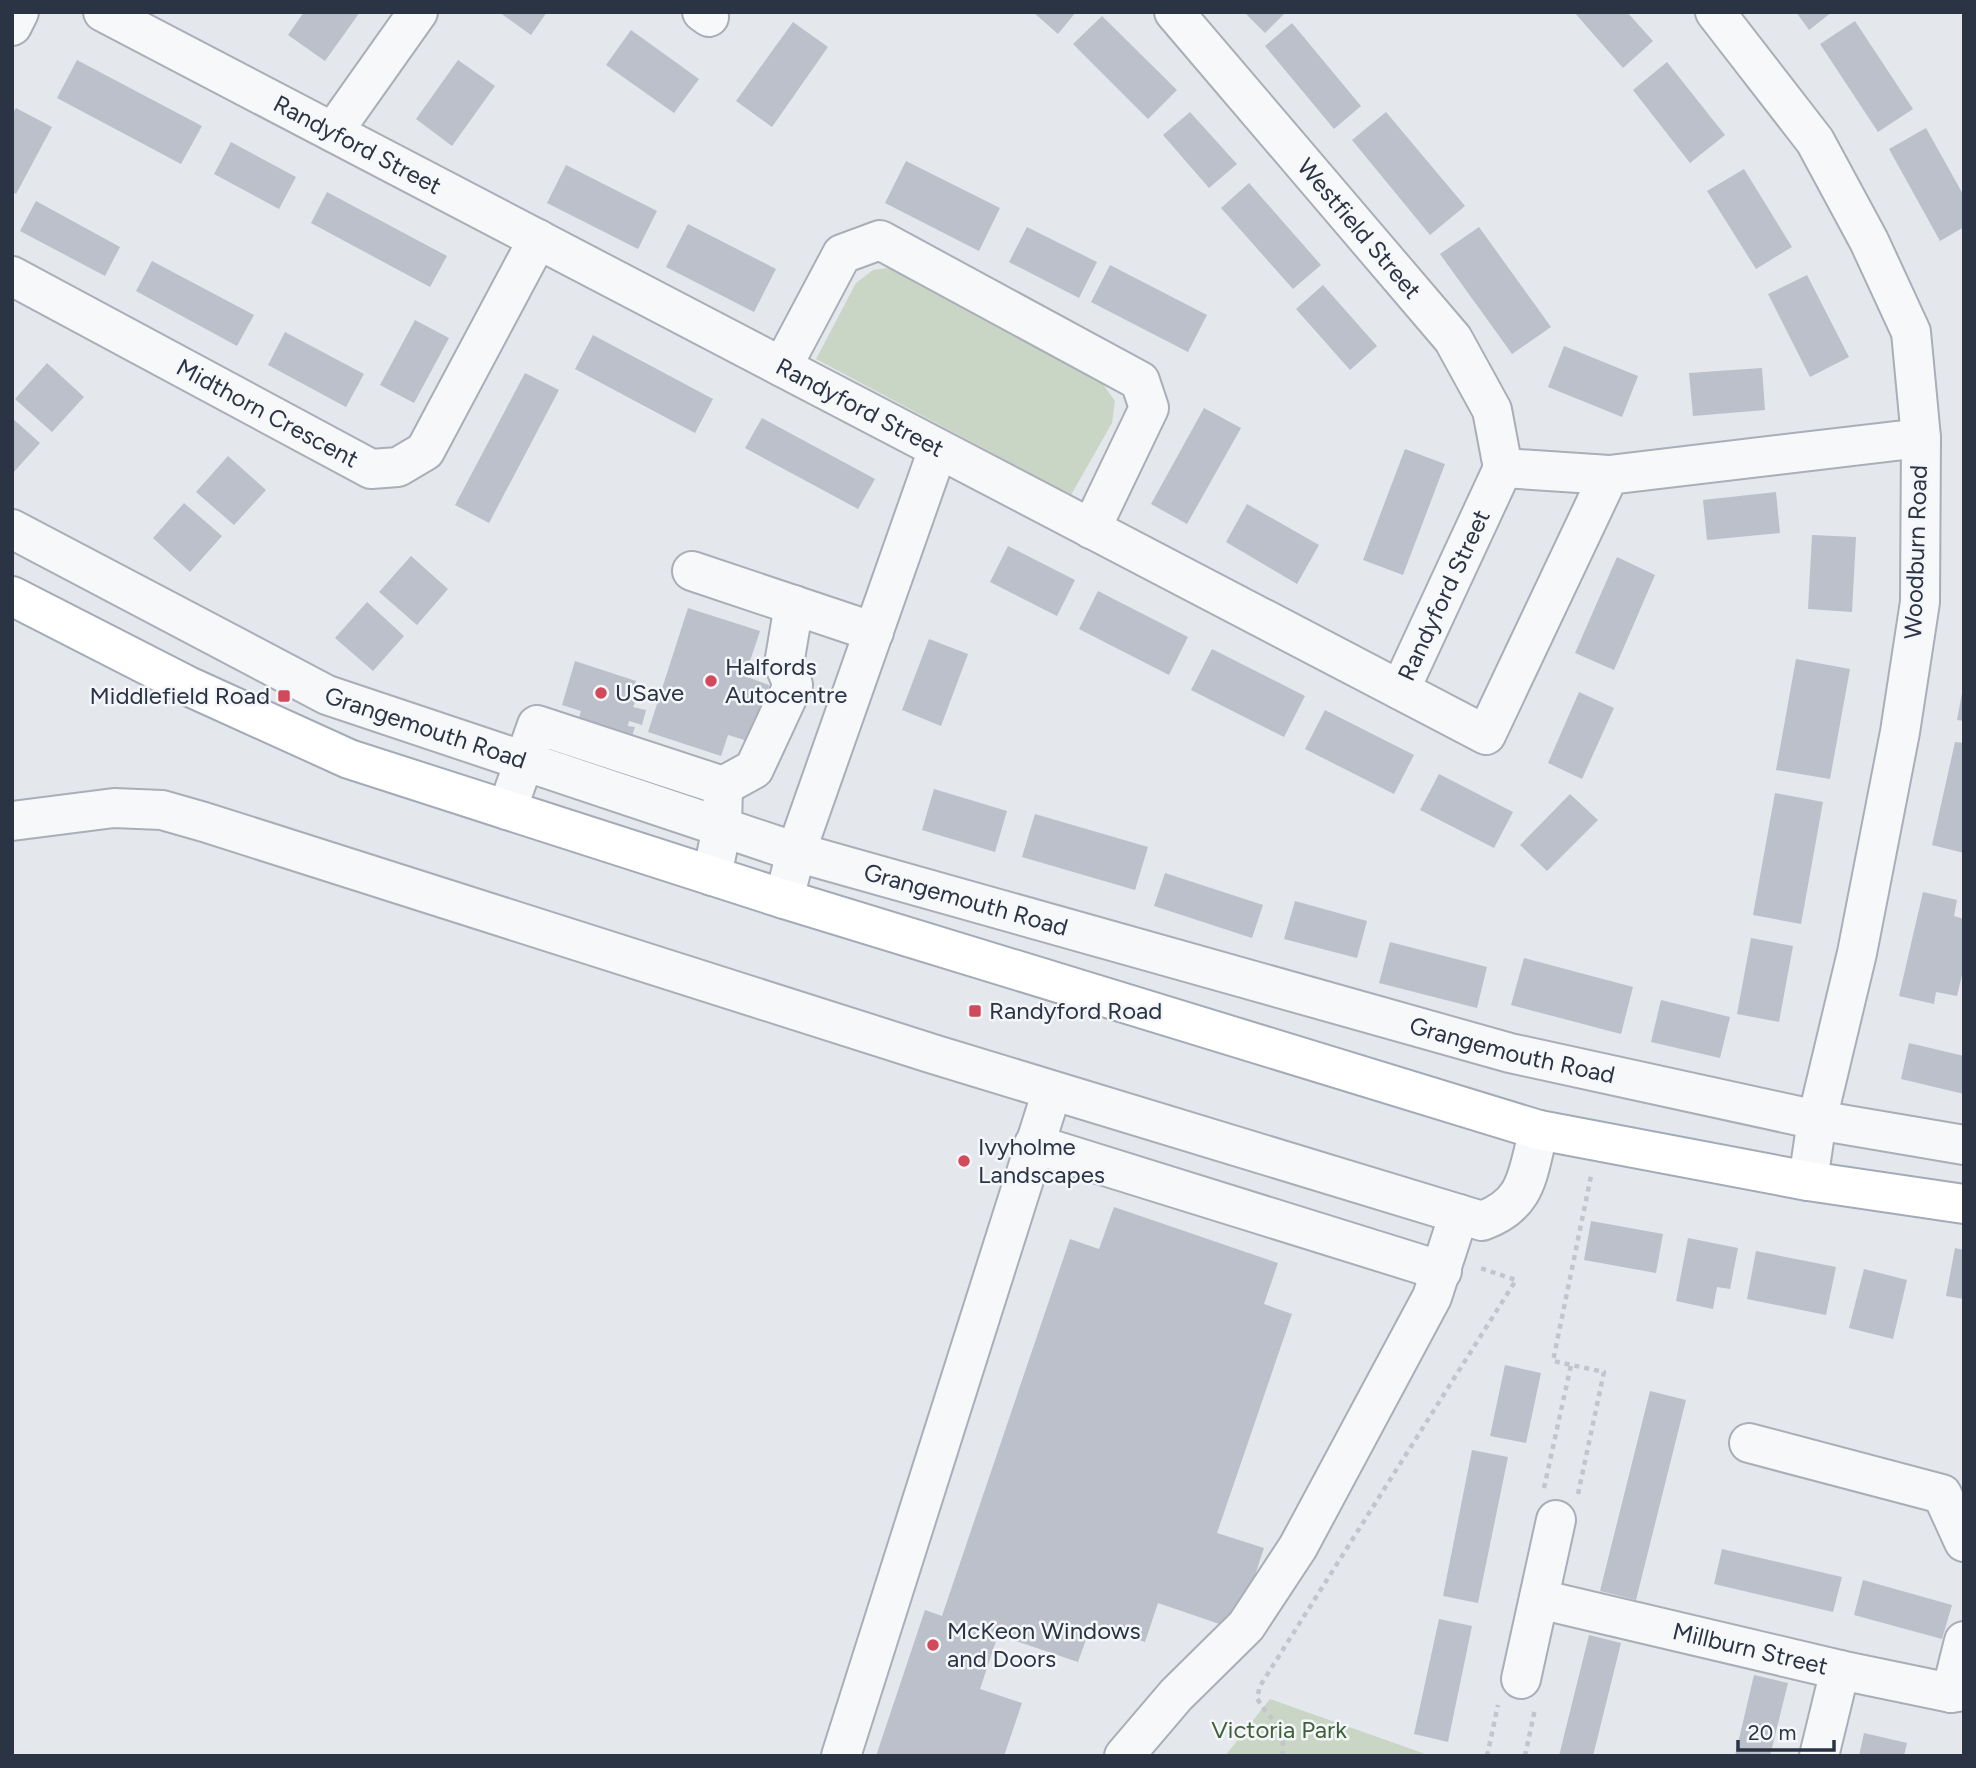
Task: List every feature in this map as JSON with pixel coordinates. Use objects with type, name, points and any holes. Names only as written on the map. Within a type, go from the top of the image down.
[{"type":"main road","name":"Grangemouth Road","points":[[12,596],[188,686],[349,759],[784,899],[1539,1130],[1808,1181],[1964,1204]]},
{"type":"street","points":[[12,26],[19,12]]},
{"type":"street","name":"Randyford Street","points":[[103,12],[1400,690],[1503,468]]},
{"type":"street","points":[[333,132],[418,12]]},
{"type":"street","name":"Westfield Street","points":[[1174,12],[1453,339],[1492,410],[1503,468]]},
{"type":"street","name":"Woodburn Road","points":[[1715,12],[1815,141],[1869,241],[1911,332],[1921,438],[1920,602],[1900,732],[1857,953],[1817,1120],[1808,1181]]},
{"type":"street","name":"Midthorn Crescent","points":[[12,276],[372,468],[398,467],[425,452],[538,239]]},
{"type":"street","points":[[782,367],[842,254],[880,240],[1140,381],[1149,408],[1091,529]]},
{"type":"street","points":[[1503,468],[1609,475],[1921,438]]},
{"type":"street","points":[[784,899],[796,852],[938,449]]},
{"type":"street","points":[[1400,690],[1486,735],[1609,475]]},
{"type":"street","name":"Grangemouth Road","points":[[12,530],[327,695],[796,852],[1510,1053],[1817,1120],[1964,1145]]},
{"type":"street","points":[[692,571],[874,632]]},
{"type":"street","points":[[507,810],[537,725],[723,786],[754,769],[793,685],[784,664],[794,605]]},
{"type":"street","points":[[712,876],[722,827],[723,786]]},
{"type":"street","points":[[12,821],[114,808],[162,810],[1052,1091],[1482,1221],[1500,1214],[1516,1201],[1524,1185],[1539,1130]]},
{"type":"street","points":[[841,1756],[1052,1091]]},
{"type":"street","points":[[1034,1144],[1441,1271]]},
{"type":"street","points":[[1124,1756],[1176,1695],[1246,1626],[1298,1546],[1432,1297],[1459,1214]]},
{"type":"street","points":[[1749,1443],[1942,1494],[1964,1542]]},
{"type":"street","points":[[1528,1692],[1539,1599],[1566,1510]]},
{"type":"street","name":"Millburn Street","points":[[1539,1599],[1840,1670],[1960,1670]]},
{"type":"street","points":[[1819,1756],[1840,1670]]},
{"type":"path","points":[[1566,1510],[1604,1372],[1553,1361],[1599,1141]]},
{"type":"path","points":[[1282,1756],[1284,1739],[1275,1719],[1262,1709],[1257,1698],[1260,1686],[1516,1280],[1480,1269],[1500,1214]]},
{"type":"path","points":[[1525,1756],[1528,1692]]},
{"type":"green space","points":[[896,267],[1099,379],[1115,401],[1112,423],[1071,495],[816,359],[856,283],[873,270]]},
{"type":"green space","name":"Victoria Park","points":[[1270,1699],[1431,1756],[1225,1756]]},
{"type":"building","points":[[304,12],[360,12],[325,61],[288,35]]},
{"type":"building","points":[[499,12],[547,12],[531,35]]},
{"type":"building","points":[[1033,12],[1076,12],[1058,34]]},
{"type":"building","points":[[1244,12],[1286,12],[1265,33]]},
{"type":"building","points":[[1574,12],[1627,12],[1653,41],[1623,68]]},
{"type":"building","points":[[1796,12],[1832,12],[1809,30]]},
{"type":"building","points":[[1102,16],[1177,90],[1148,119],[1073,44]]},
{"type":"building","points":[[1855,21],[1913,109],[1878,132],[1820,44]]},
{"type":"building","points":[[793,22],[828,47],[772,127],[736,101]]},
{"type":"building","points":[[1292,23],[1361,106],[1334,129],[1265,46]]},
{"type":"building","points":[[631,30],[699,79],[674,113],[606,65]]},
{"type":"building","points":[[77,60],[202,126],[181,164],[57,98]]},
{"type":"building","points":[[458,60],[495,86],[452,146],[416,119]]},
{"type":"building","points":[[1667,62],[1725,135],[1690,163],[1633,90]]},
{"type":"building","points":[[16,108],[52,127],[16,194],[12,192],[12,114]]},
{"type":"building","points":[[1190,112],[1237,164],[1209,188],[1163,135]]},
{"type":"building","points":[[1386,112],[1465,206],[1430,235],[1352,140]]},
{"type":"building","points":[[1926,128],[1964,196],[1964,227],[1940,241],[1889,149]]},
{"type":"building","points":[[231,142],[296,177],[279,209],[214,174]]},
{"type":"building","points":[[906,161],[1000,208],[979,251],[885,203]]},
{"type":"building","points":[[566,165],[657,211],[638,249],[547,203]]},
{"type":"building","points":[[1744,169],[1792,247],[1756,269],[1707,191]]},
{"type":"building","points":[[1249,183],[1321,265],[1293,289],[1221,208]]},
{"type":"building","points":[[327,192],[447,256],[430,287],[311,223]]},
{"type":"building","points":[[36,201],[120,247],[105,276],[20,231]]},
{"type":"building","points":[[688,224],[776,269],[754,312],[666,267]]},
{"type":"building","points":[[1027,227],[1097,262],[1079,298],[1009,262]]},
{"type":"building","points":[[1479,227],[1551,327],[1512,354],[1440,254]]},
{"type":"building","points":[[152,261],[254,315],[237,346],[136,291]]},
{"type":"building","points":[[1110,265],[1207,315],[1188,352],[1091,302]]},
{"type":"building","points":[[1807,275],[1849,357],[1810,377],[1768,294]]},
{"type":"building","points":[[1323,285],[1377,346],[1350,370],[1296,309]]},
{"type":"building","points":[[415,320],[449,338],[414,403],[380,385]]},
{"type":"building","points":[[285,332],[364,374],[346,407],[268,365]]},
{"type":"building","points":[[593,335],[713,399],[695,433],[575,369]]},
{"type":"building","points":[[1564,346],[1638,376],[1622,417],[1548,387]]},
{"type":"building","points":[[47,363],[84,397],[52,432],[15,399]]},
{"type":"building","points":[[1762,368],[1765,410],[1693,416],[1689,373]]},
{"type":"building","points":[[525,373],[559,390],[489,523],[455,505]]},
{"type":"building","points":[[1204,408],[1241,428],[1187,524],[1151,504]]},
{"type":"building","points":[[12,418],[40,443],[12,474]]},
{"type":"building","points":[[762,418],[875,479],[858,509],[745,448]]},
{"type":"building","points":[[1405,449],[1445,464],[1403,575],[1363,560]]},
{"type":"building","points":[[228,456],[266,490],[234,525],[196,492]]},
{"type":"building","points":[[1776,492],[1780,533],[1707,540],[1703,500]]},
{"type":"building","points":[[184,503],[222,536],[190,572],[153,538]]},
{"type":"building","points":[[1247,504],[1319,545],[1297,584],[1226,542]]},
{"type":"building","points":[[1812,535],[1856,537],[1852,612],[1808,609]]},
{"type":"building","points":[[1008,546],[1075,580],[1057,616],[990,582]]},
{"type":"building","points":[[411,556],[448,589],[417,625],[379,592]]},
{"type":"building","points":[[1617,557],[1655,575],[1614,670],[1575,653]]},
{"type":"building","points":[[1098,591],[1188,637],[1169,675],[1079,629]]},
{"type":"building","points":[[367,602],[404,636],[373,671],[335,638]]},
{"type":"building","name":"Halfords Autocentre","points":[[688,608],[760,631],[745,676],[769,685],[751,742],[728,735],[721,756],[648,732]]},
{"type":"building","points":[[929,639],[968,654],[941,726],[902,710]]},
{"type":"building","points":[[1212,649],[1305,696],[1284,737],[1191,690]]},
{"type":"building","points":[[1796,659],[1850,669],[1830,779],[1776,770]]},
{"type":"building","points":[[575,661],[636,681],[629,695],[637,698],[633,707],[646,710],[642,725],[629,721],[628,726],[635,727],[619,776],[567,759],[581,711],[562,705]]},
{"type":"building","points":[[1579,692],[1614,708],[1582,779],[1548,763]]},
{"type":"building","points":[[1964,693],[1964,721],[1957,720]]},
{"type":"building","points":[[1325,710],[1414,755],[1394,794],[1305,749]]},
{"type":"building","points":[[1955,742],[1964,743],[1964,853],[1932,845]]},
{"type":"building","points":[[1439,774],[1513,812],[1494,848],[1420,810]]},
{"type":"building","points":[[934,789],[1007,811],[995,852],[922,830]]},
{"type":"building","points":[[1775,793],[1823,802],[1801,924],[1753,915]]},
{"type":"building","points":[[1570,794],[1598,820],[1547,871],[1520,845]]},
{"type":"building","points":[[1035,814],[1148,847],[1135,890],[1022,857]]},
{"type":"building","points":[[1165,873],[1263,905],[1252,938],[1154,906]]},
{"type":"building","points":[[1923,892],[1957,900],[1954,916],[1964,919],[1964,967],[1957,996],[1936,992],[1934,1004],[1899,996]]},
{"type":"building","points":[[1295,901],[1367,921],[1357,958],[1284,939]]},
{"type":"building","points":[[1751,938],[1793,946],[1779,1022],[1737,1014]]},
{"type":"building","points":[[1390,942],[1487,967],[1477,1008],[1379,983]]},
{"type":"building","points":[[1524,958],[1633,987],[1621,1034],[1511,1005]]},
{"type":"building","points":[[1661,1000],[1730,1017],[1720,1058],[1651,1042]]},
{"type":"building","points":[[1909,1043],[1964,1056],[1964,1094],[1901,1079]]},
{"type":"building","points":[[1114,1207],[1278,1263],[1264,1304],[1292,1314],[1217,1533],[1264,1548],[1237,1630],[1158,1603],[1145,1642],[1092,1623],[1078,1662],[998,1635],[980,1689],[1022,1703],[1004,1756],[876,1756],[925,1610],[942,1616],[1070,1239],[1099,1249]]},
{"type":"building","points":[[1591,1221],[1663,1234],[1656,1273],[1584,1260]]},
{"type":"building","points":[[1688,1238],[1738,1248],[1730,1289],[1717,1287],[1713,1309],[1676,1301]]},
{"type":"building","points":[[1955,1248],[1964,1250],[1964,1299],[1946,1296]]},
{"type":"building","points":[[1756,1251],[1836,1267],[1826,1315],[1747,1299]]},
{"type":"building","points":[[1864,1269],[1907,1280],[1893,1339],[1849,1328]]},
{"type":"building","points":[[1505,1365],[1541,1373],[1526,1443],[1490,1436]]},
{"type":"building","points":[[1650,1391],[1686,1400],[1636,1600],[1600,1591]]},
{"type":"building","points":[[1472,1450],[1508,1457],[1478,1603],[1443,1596]]},
{"type":"building","points":[[1722,1549],[1842,1577],[1833,1612],[1714,1584]]},
{"type":"building","points":[[1863,1580],[1952,1605],[1942,1639],[1854,1615]]},
{"type":"building","points":[[1439,1619],[1472,1626],[1448,1742],[1414,1734]]},
{"type":"building","points":[[1589,1635],[1621,1643],[1593,1756],[1559,1756]]},
{"type":"building","points":[[1754,1675],[1788,1683],[1770,1756],[1735,1756]]},
{"type":"building","points":[[1864,1733],[1907,1743],[1904,1756],[1859,1756]]},
{"type":"place","name":"Halfords Autocentre","points":[[711,681]]},
{"type":"place","name":"USave","points":[[601,693]]},
{"type":"place","name":"Middlefield Road","points":[[284,696]]},
{"type":"place","name":"Randyford Road","points":[[975,1011]]},
{"type":"place","name":"Ivyholme Landscapes","points":[[964,1161]]},
{"type":"place","name":"McKeon Windows and Doors","points":[[933,1645]]}]
